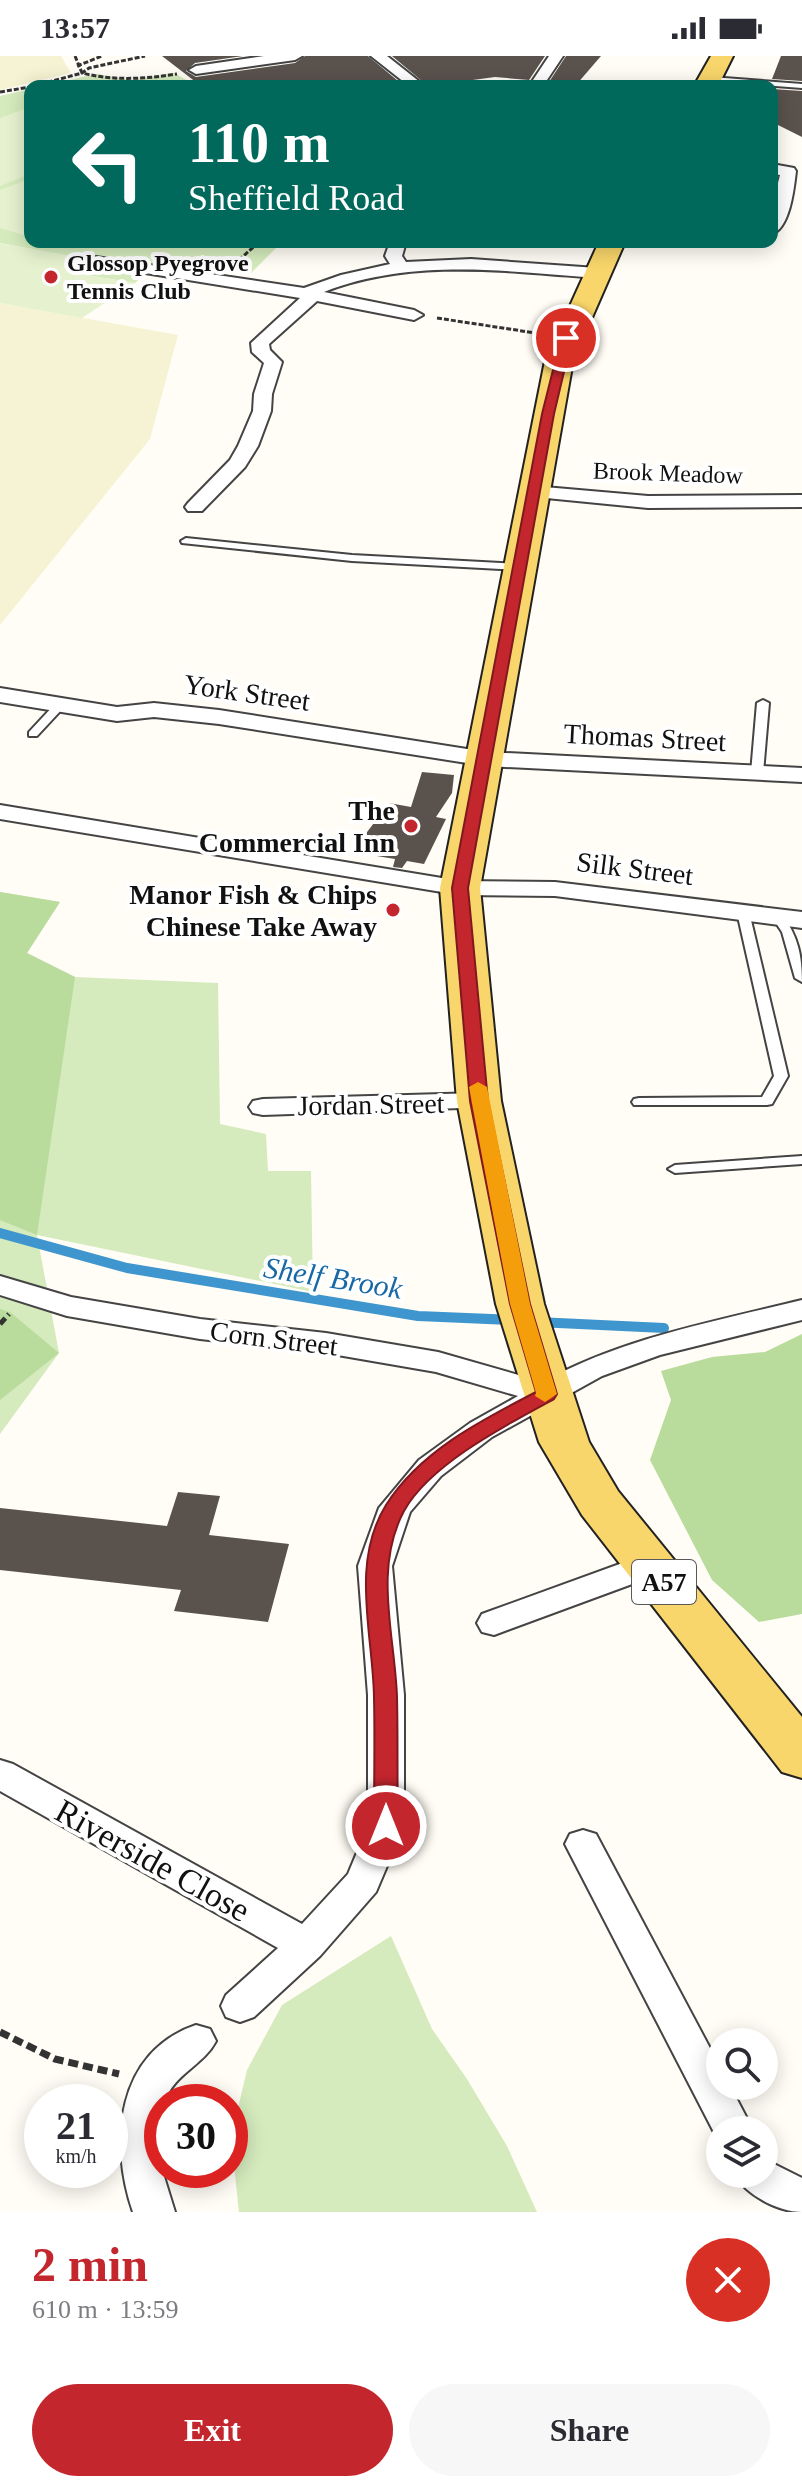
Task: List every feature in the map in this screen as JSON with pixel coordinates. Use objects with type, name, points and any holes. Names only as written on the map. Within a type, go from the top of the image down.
[{"type":"main road","points":[[709,80],[722,56]]},
{"type":"main road","name":"A57","points":[[604,257],[566,338],[556,374],[486,759],[464,855],[460,888],[479,1101],[524,1319],[564,1442],[600,1503],[802,1757]]},
{"type":"street","points":[[196,70],[295,56]]},
{"type":"street","points":[[378,56],[410,80]]},
{"type":"street","points":[[540,80],[556,56]]},
{"type":"street","points":[[778,213],[785,193],[787,171]]},
{"type":"street","points":[[396,248],[393,256],[401,267]]},
{"type":"street","points":[[195,507],[238,463],[262,411],[263,394],[273,362],[261,352],[260,343],[311,295],[359,275],[401,267],[497,266],[604,257]]},
{"type":"street","points":[[102,261],[414,315]]},
{"type":"street","points":[[185,487],[210,490]]},
{"type":"street","name":"Brook Meadow","points":[[533,492],[648,502],[802,501]]},
{"type":"street","name":"York Street","points":[[0,695],[117,714],[154,710],[219,717],[486,759]]},
{"type":"street","name":"Thomas Street","points":[[486,759],[802,775]]},
{"type":"street","name":"Silk Street","points":[[0,812],[460,888],[555,889],[790,918]]},
{"type":"street","name":"Jordan Street","points":[[263,1107],[479,1101]]},
{"type":"street","name":"Corn Street","points":[[0,1285],[67,1306],[200,1329],[326,1343],[438,1362],[547,1394]]},
{"type":"street","points":[[240,2006],[306,1945],[363,1882],[386,1826],[386,1695],[375,1566],[395,1508],[430,1468],[481,1430],[591,1369],[651,1347],[802,1310]]},
{"type":"street","points":[[494,1623],[650,1565]]},
{"type":"street","name":"Riverside Close","points":[[0,1774],[306,1945]]},
{"type":"street","points":[[583,1844],[726,2116]]},
{"type":"street","points":[[154,2212],[144,2187],[142,2123],[151,2081],[196,2041]]},
{"type":"street","points":[[778,2186],[802,2199]]},
{"type":"lane","points":[[778,85],[802,86]]},
{"type":"lane","points":[[186,541],[314,556],[519,567]]},
{"type":"lane","points":[[757,773],[763,703]]},
{"type":"lane","points":[[33,734],[60,705]]},
{"type":"lane","points":[[639,1102],[767,1101],[781,1076],[743,912]]},
{"type":"lane","points":[[790,918],[788,932],[802,978]]},
{"type":"lane","points":[[675,1169],[802,1160]]},
{"type":"path","points":[[75,56],[82,73],[105,80]]},
{"type":"path","points":[[77,66],[102,56]]},
{"type":"path","points":[[55,80],[89,68],[145,56]]},
{"type":"path","points":[[134,80],[196,70]]},
{"type":"path","points":[[0,92],[24,88]]},
{"type":"path","points":[[414,315],[566,338]]},
{"type":"path","points":[[0,2032],[55,2059],[151,2081]]},
{"type":"shaded area","points":[[0,56],[61,56],[71,73],[42,80],[24,80],[24,84],[0,90]]},
{"type":"shaded area","points":[[0,303],[178,335],[150,439],[0,625]]},
{"type":"green space","points":[[174,73],[186,80],[131,80]]},
{"type":"green space","points":[[96,74],[131,80],[70,80]]},
{"type":"green space","points":[[24,90],[24,248],[0,243],[0,96]]},
{"type":"green space","points":[[24,109],[24,176],[0,186],[0,118]]},
{"type":"green space","points":[[24,181],[24,235],[0,228],[0,190]]},
{"type":"green space","name":"Glossop Pyegrove Tennis Club","points":[[0,243],[87,259],[69,272],[135,283],[82,318],[0,303]]},
{"type":"green space","points":[[27,248],[276,248],[251,273],[158,261],[135,283],[68,272],[85,259]]},
{"type":"green space","points":[[0,892],[60,902],[27,953],[75,977],[218,983],[220,1124],[266,1134],[268,1171],[311,1171],[313,1292],[37,1235],[59,1353],[0,1434]]},
{"type":"green space","points":[[0,892],[60,902],[27,953],[75,977],[37,1235],[0,1220]]},
{"type":"green space","points":[[0,1309],[10,1312],[59,1353],[0,1400]]},
{"type":"green space","points":[[802,1334],[802,1614],[759,1622],[712,1580],[650,1460],[671,1400],[661,1371],[712,1357],[765,1352]]},
{"type":"green space","points":[[391,1936],[432,2029],[467,2079],[507,2146],[537,2212],[239,2212],[236,2188],[248,2188],[248,2084],[244,2084],[247,2070],[282,2005]]},
{"type":"building","points":[[162,56],[243,56],[195,63],[186,71],[196,77],[295,63],[305,56],[368,56],[397,80],[265,80],[193,80]]},
{"type":"building","points":[[392,56],[545,56],[529,80],[495,77],[421,80]]},
{"type":"building","points":[[566,56],[601,56],[580,80],[550,80]]},
{"type":"building","points":[[781,56],[802,56],[802,81],[772,79]]},
{"type":"building","points":[[778,89],[802,91],[802,137],[778,125]]},
{"type":"building","name":"The Commercial Inn","points":[[422,772],[454,775],[452,793],[436,817],[446,819],[424,864],[407,861],[402,868],[393,867],[395,859],[352,852],[389,803],[411,807]]},
{"type":"building","points":[[178,1492],[220,1496],[209,1535],[289,1544],[268,1622],[174,1611],[181,1590],[0,1570],[0,1508],[167,1526]]},
{"type":"waterway","name":"Shelf Brook","points":[[0,1233],[127,1268],[418,1316],[513,1320]]},
{"type":"waterway","name":"Shelf Brook","points":[[537,1322],[664,1328]]},
{"type":"slow traffic","points":[[478,1087],[520,1304],[547,1394],[545,1396]]},
{"type":"place","name":"Glossop Pyegrove Tennis Club","points":[[51,277]]},
{"type":"place","name":"The Commercial Inn","points":[[411,826]]},
{"type":"place","name":"Manor Fish & Chips Chinese Take Away","points":[[393,910]]},
{"type":"route","points":[[386,1826],[386,1695],[375,1566],[395,1508],[430,1468],[481,1430],[547,1394],[520,1304],[479,1101],[460,888],[548,414],[566,338]]}]
